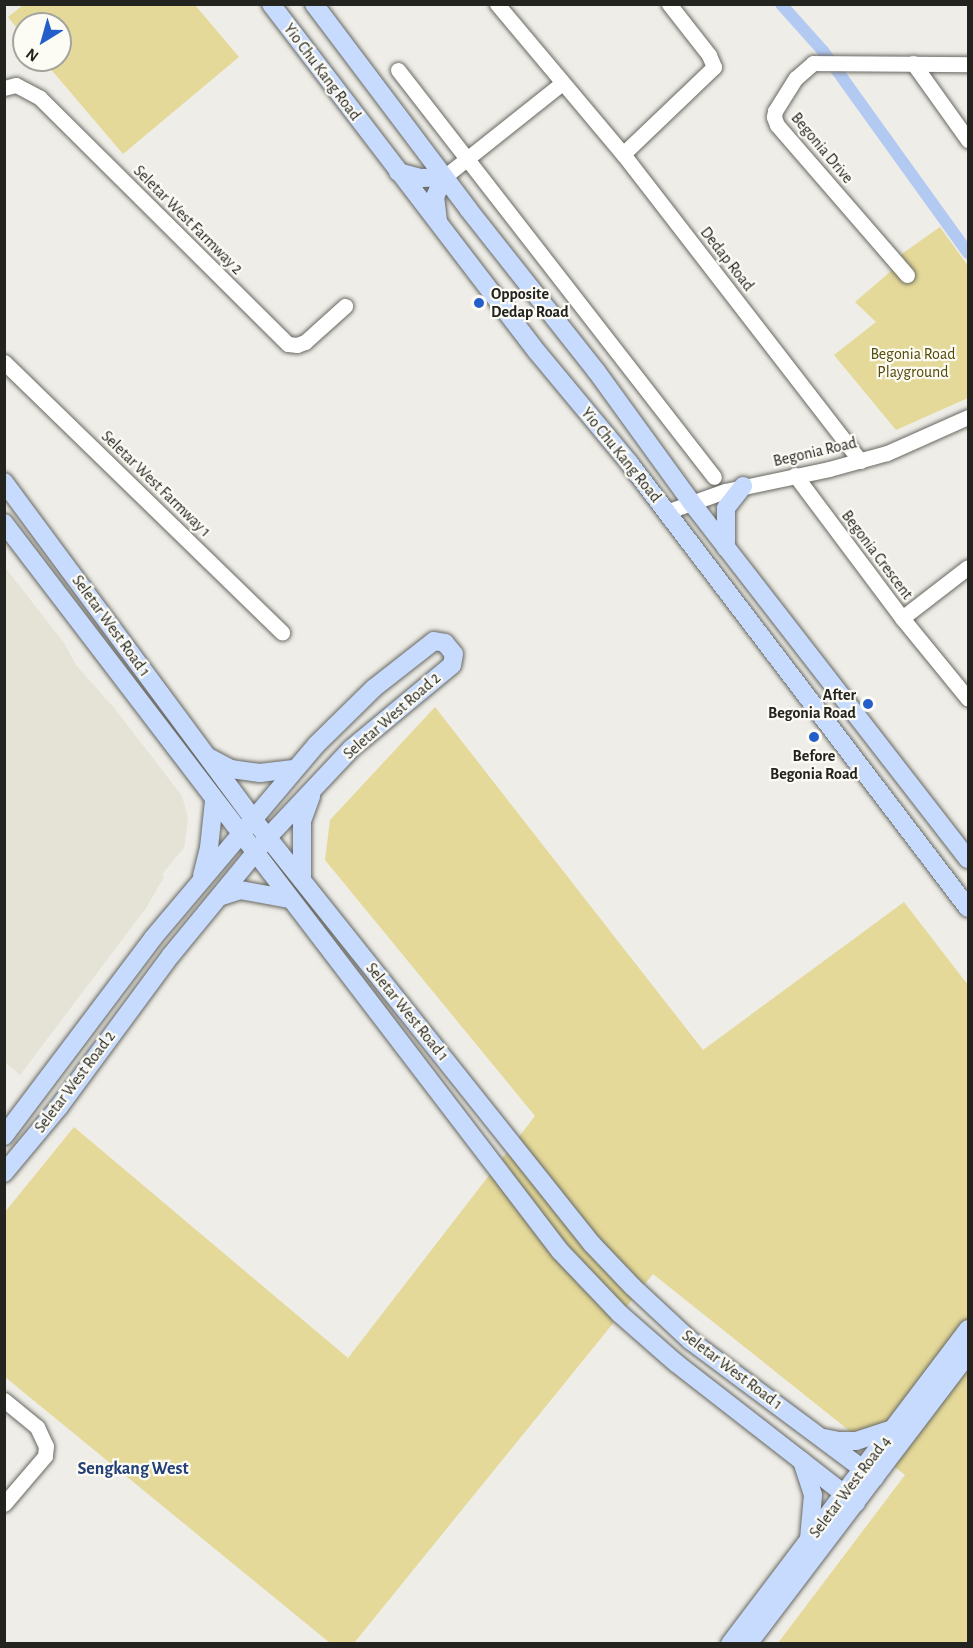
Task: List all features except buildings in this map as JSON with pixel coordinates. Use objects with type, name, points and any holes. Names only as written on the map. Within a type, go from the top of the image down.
[{"type":"main road","name":"Yio Chu Kang Road","points":[[271,4],[538,353],[666,512],[969,908]]},
{"type":"main road","name":"Yio Chu Kang Road","points":[[320,7],[444,177],[597,372],[726,548],[969,859]]},
{"type":"main road","points":[[398,172],[421,178],[444,177],[435,197],[438,222]]},
{"type":"main road","name":"Seletar West Road 1","points":[[4,482],[253,819],[591,1244],[691,1341],[869,1473]]},
{"type":"main road","points":[[726,548],[726,508],[742,486]]},
{"type":"main road","name":"Seletar West Road 1","points":[[4,523],[214,801],[560,1251],[633,1326],[850,1499]]},
{"type":"main road","name":"Seletar West Road 2","points":[[4,1136],[153,938],[294,769],[374,688],[434,641],[445,644],[454,654],[452,665],[396,710],[315,786],[268,837],[171,955],[58,1107],[7,1170]]},
{"type":"main road","points":[[206,756],[231,769],[260,773],[294,769]]},
{"type":"main road","points":[[302,880],[302,821],[315,786]]},
{"type":"main road","points":[[201,881],[209,848],[214,801]]},
{"type":"main road","points":[[219,897],[240,890],[290,899]]},
{"type":"main road","name":"Seletar West Road 4","points":[[869,1473],[894,1429],[969,1329]]},
{"type":"main road","name":"Seletar West Road 4","points":[[748,1644],[869,1473],[969,1354]]},
{"type":"main road","points":[[819,1436],[838,1442],[856,1441],[894,1429]]},
{"type":"main road","points":[[801,1461],[813,1495],[809,1541]]},
{"type":"main road","name":"Seletar West Road 4","points":[[730,1644],[809,1541],[850,1499]]},
{"type":"street","name":"Dedap Road","points":[[497,4],[561,83],[623,154],[860,461]]},
{"type":"street","points":[[623,154],[714,67],[709,55],[669,4]]},
{"type":"street","name":"Begonia Drive","points":[[907,275],[777,124],[774,117],[796,78],[813,63],[969,64]]},
{"type":"street","points":[[913,63],[969,140]]},
{"type":"street","points":[[398,70],[714,477]]},
{"type":"street","points":[[444,177],[466,157],[561,83]]},
{"type":"street","name":"Seletar West Farmway 2","points":[[4,88],[16,85],[40,98],[288,344],[297,345],[305,342],[345,306]]},
{"type":"street","name":"Seletar West Farmway 1","points":[[4,362],[282,632]]},
{"type":"street","name":"Begonia Road","points":[[666,512],[742,486],[860,461],[887,453],[969,417]]},
{"type":"street","name":"Begonia Crescent","points":[[795,475],[902,618],[969,567]]},
{"type":"street","points":[[902,618],[969,699]]},
{"type":"street","points":[[4,1400],[37,1427],[46,1446],[45,1456],[4,1504]]},
{"type":"shaded area","points":[[4,566],[64,643],[76,665],[115,709],[182,796],[188,818],[184,848],[162,874],[164,877],[146,908],[20,1075],[4,1061]]},
{"type":"green space","points":[[23,5],[195,5],[239,57],[123,154],[53,72],[72,72],[72,12],[14,12]]},
{"type":"green space","name":"Begonia Road Playground","points":[[940,227],[968,266],[968,398],[896,430],[834,355],[876,322],[855,302],[890,272],[903,253]]},
{"type":"green space","points":[[435,707],[703,1050],[904,902],[968,985],[968,1643],[778,1643],[905,1475],[653,1274],[354,1643],[330,1643],[5,1377],[5,1212],[74,1127],[348,1358],[535,1116],[325,860],[330,820]]},
{"type":"waterway","points":[[781,4],[823,51],[968,253]]},
{"type":"place","name":"Opposite Dedap Road","points":[[479,303]]},
{"type":"place","name":"After Begonia Road","points":[[868,704]]},
{"type":"place","name":"Before Begonia Road","points":[[814,737]]},
{"type":"district","name":"Sengkang West","points":[[133,1469]]}]
